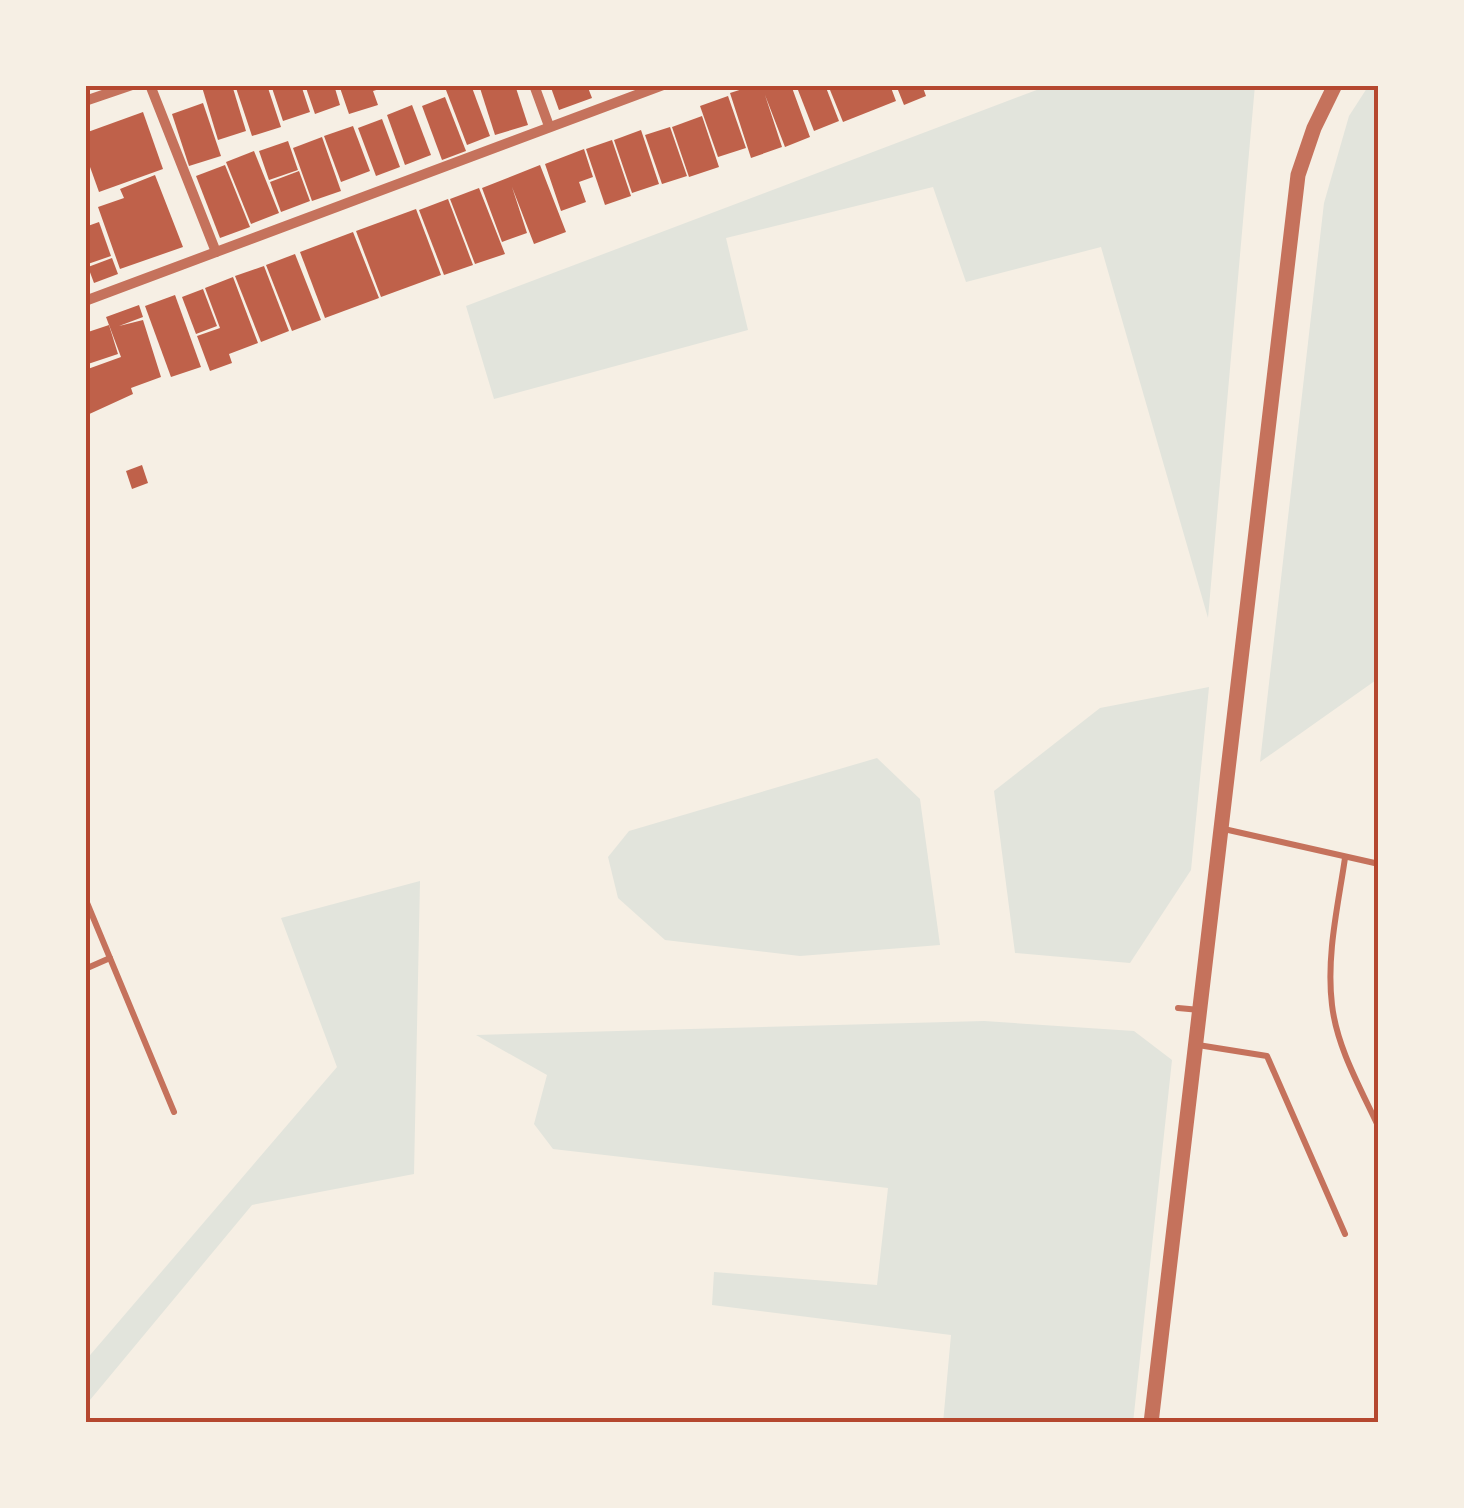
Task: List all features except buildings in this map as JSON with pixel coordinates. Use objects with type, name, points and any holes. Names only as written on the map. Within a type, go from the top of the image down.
[{"type":"street","points":[[85,101],[132,85]]},
{"type":"street","points":[[150,85],[216,252]]},
{"type":"street","points":[[534,85],[549,126]]},
{"type":"street","points":[[85,301],[663,85]]},
{"type":"street","points":[[1151,1423],[1298,175],[1314,128],[1335,85]]},
{"type":"lane","points":[[1223,829],[1379,864]]},
{"type":"lane","points":[[1345,858],[1332,950],[1332,1005],[1342,1048],[1379,1128]]},
{"type":"lane","points":[[85,898],[174,1112]]},
{"type":"lane","points":[[85,969],[110,958]]},
{"type":"lane","points":[[1178,1008],[1201,1010]]},
{"type":"lane","points":[[1197,1045],[1267,1056],[1346,1234]]},
{"type":"shaded area","points":[[1050,85],[1255,85],[1208,618],[1101,247],[966,282],[933,187],[726,238],[748,330],[494,399],[466,306]]},
{"type":"shaded area","points":[[1369,85],[1379,85],[1379,678],[1260,762],[1324,203],[1349,116]]},
{"type":"shaded area","points":[[1209,687],[1191,870],[1130,963],[1015,953],[994,791],[1100,708]]},
{"type":"shaded area","points":[[877,758],[920,799],[940,945],[800,956],[665,940],[618,898],[608,857],[629,831]]},
{"type":"shaded area","points":[[420,881],[414,1174],[252,1205],[85,1406],[85,1361],[337,1067],[281,918]]},
{"type":"shaded area","points":[[984,1021],[1134,1031],[1172,1060],[1133,1423],[943,1423],[951,1335],[712,1305],[714,1272],[877,1285],[888,1188],[553,1149],[534,1124],[547,1075],[476,1035]]}]
